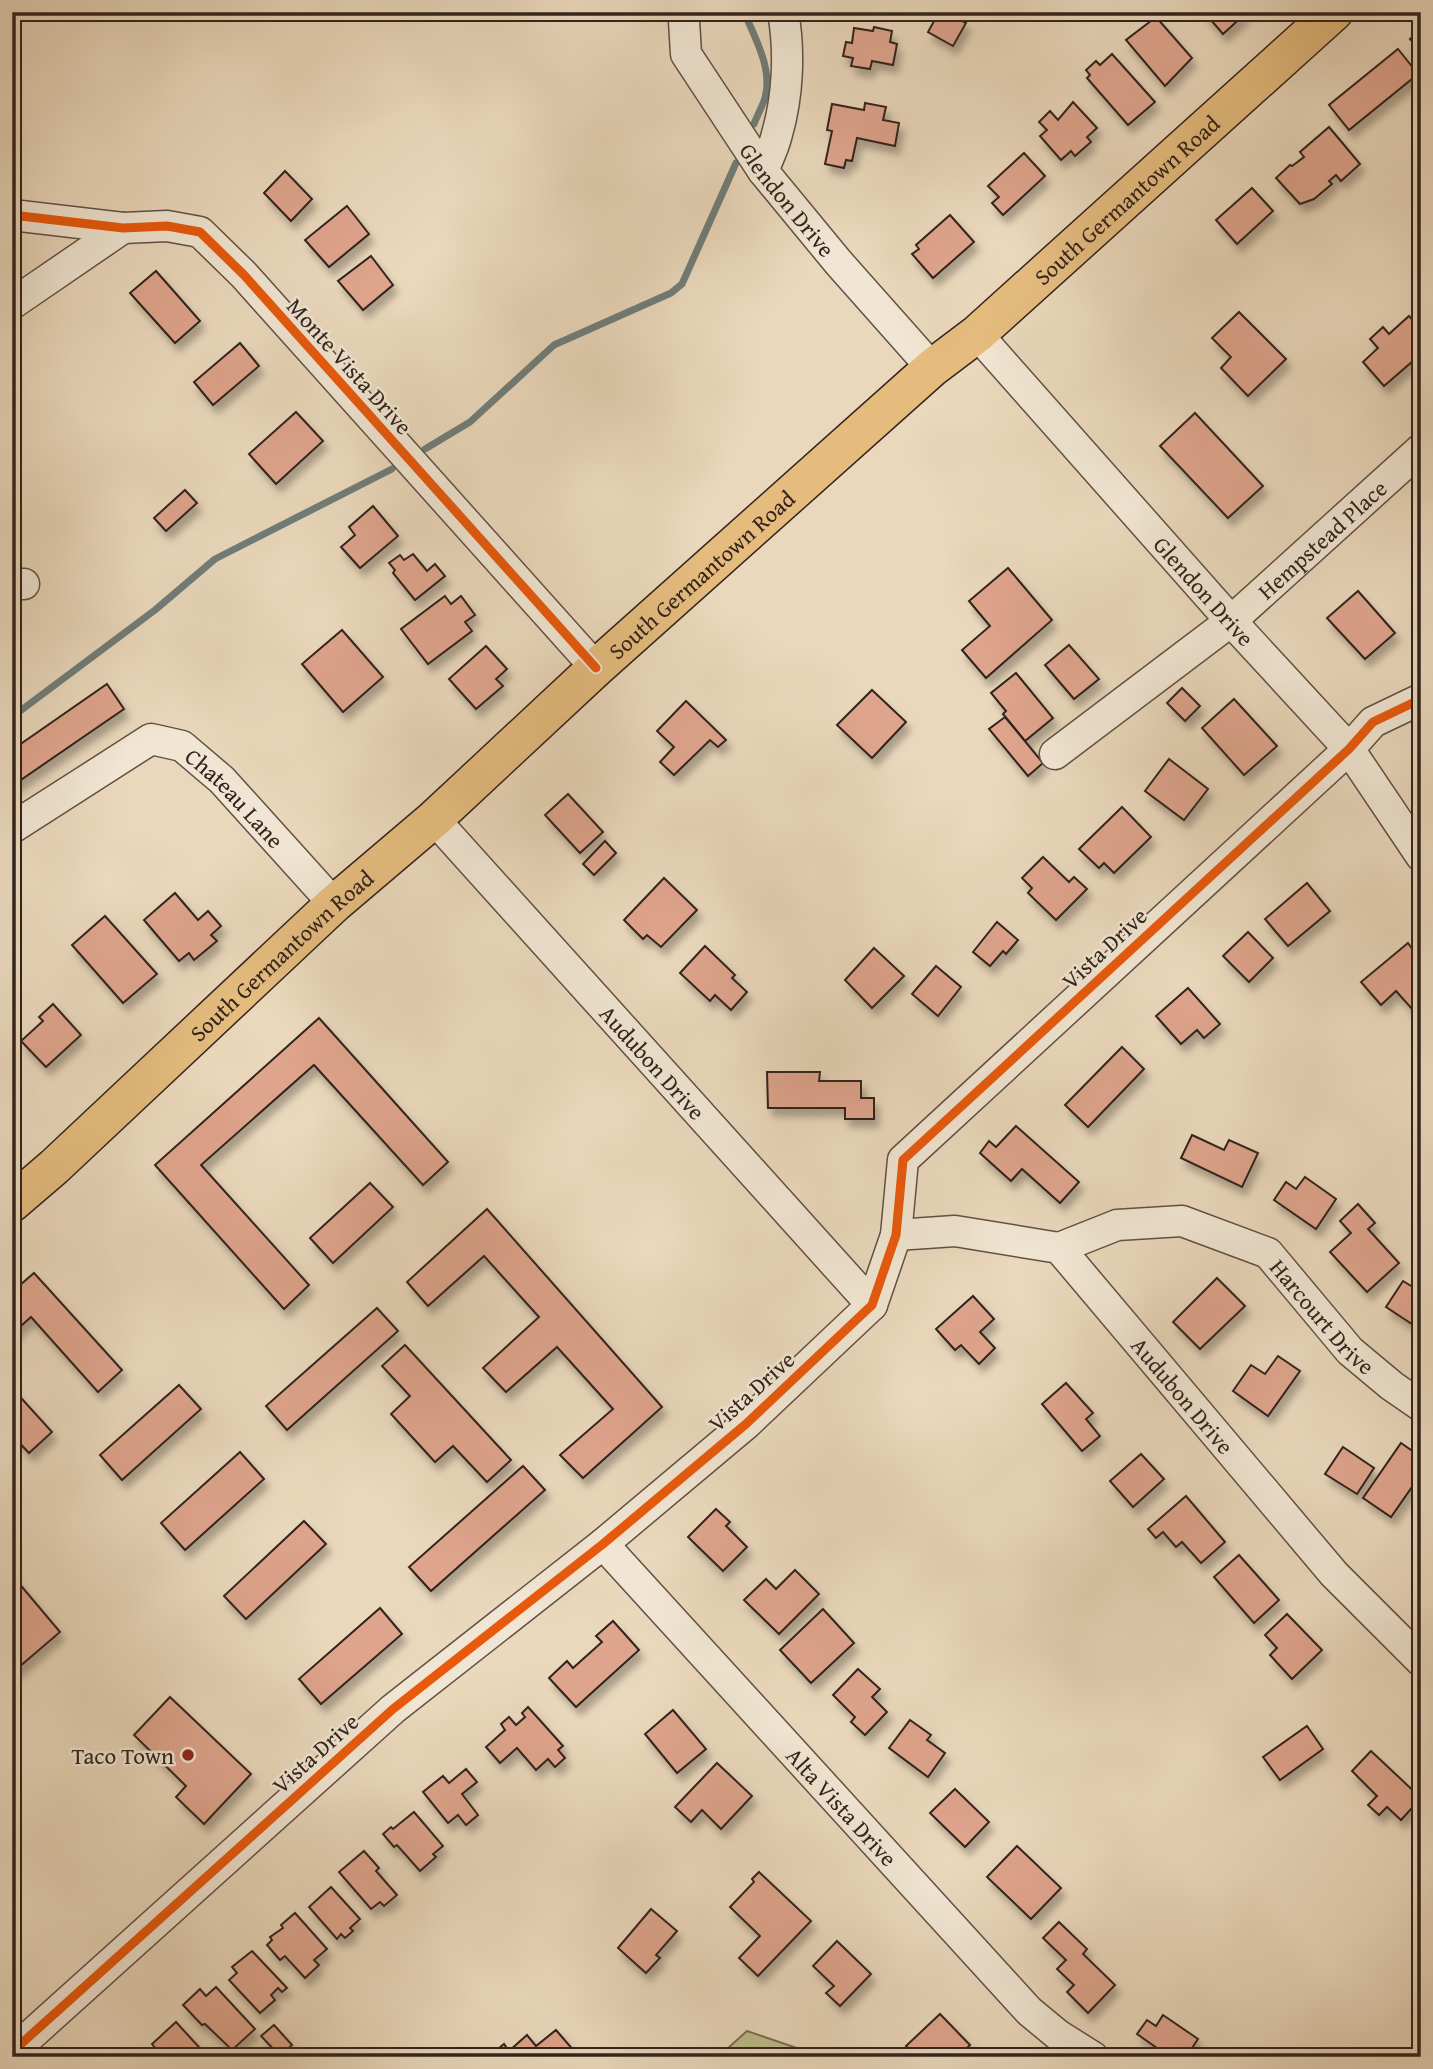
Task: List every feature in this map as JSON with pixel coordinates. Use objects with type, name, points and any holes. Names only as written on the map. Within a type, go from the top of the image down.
[{"type":"main road","name":"South Germantown Road","points":[[12,1203],[334,904],[434,819],[596,668],[932,368],[977,334],[1334,12]]},
{"type":"street","name":"Glendon Drive","points":[[686,12],[686,54],[763,171],[838,262],[932,368]]},
{"type":"street","points":[[763,171],[777,135],[785,94],[788,41],[783,12]]},
{"type":"street","name":"Monte Vista Drive","points":[[12,215],[123,228],[167,226],[200,232],[244,275],[596,668]]},
{"type":"street","points":[[12,304],[123,228]]},
{"type":"street","name":"Glendon Drive","points":[[977,334],[1231,621],[1349,749],[1421,856]]},
{"type":"street","name":"Hempstead Place","points":[[1055,754],[1231,621],[1421,450]]},
{"type":"street","name":"Vista Drive","points":[[12,2052],[393,1709],[603,1544],[746,1423],[872,1305],[896,1235],[903,1160],[1349,749],[1373,722],[1421,699]]},
{"type":"street","name":"Chateau Lane","points":[[12,828],[151,739],[182,746],[222,780],[334,904]]},
{"type":"street","name":"Audubon Drive","points":[[434,819],[872,1305]]},
{"type":"street","name":"Harcourt Drive","points":[[1059,1248],[1117,1225],[1182,1221],[1268,1254],[1349,1351],[1421,1406]]},
{"type":"street","points":[[896,1235],[955,1231],[1059,1248]]},
{"type":"street","name":"Audubon Drive","points":[[1059,1248],[1334,1574],[1419,1651]]},
{"type":"street","name":"Alta Vista Drive","points":[[603,1544],[1029,2011],[1058,2035],[1093,2057]]},
{"type":"green space","points":[[747,2031],[803,2050],[809,2057],[718,2057]]},
{"type":"building","points":[[939,12],[946,12],[966,23],[953,46],[928,32]]},
{"type":"building","points":[[1204,12],[1244,12],[1245,14],[1223,34]]},
{"type":"building","points":[[1156,17],[1192,58],[1165,86],[1126,40]]},
{"type":"building","points":[[874,27],[892,31],[890,42],[897,44],[893,65],[872,61],[870,69],[851,66],[853,58],[843,56],[846,42],[852,43],[854,28],[873,31]]},
{"type":"building","points":[[1421,29],[1421,51],[1410,39]]},
{"type":"building","points":[[1398,49],[1418,74],[1349,130],[1329,105]]},
{"type":"building","points":[[1112,54],[1155,102],[1128,125],[1087,78],[1090,75],[1086,70],[1096,61],[1100,65]]},
{"type":"building","points":[[1073,102],[1097,128],[1087,137],[1091,142],[1075,156],[1071,151],[1061,160],[1040,136],[1047,130],[1039,122],[1050,111],[1058,120]]},
{"type":"building","points":[[865,103],[886,107],[883,120],[899,123],[895,146],[857,138],[852,161],[846,160],[844,168],[825,164],[832,131],[827,130],[832,104],[864,110]]},
{"type":"building","points":[[1329,127],[1360,164],[1341,181],[1336,175],[1329,181],[1332,184],[1314,199],[1300,204],[1276,178],[1304,157],[1300,152]]},
{"type":"building","points":[[1024,153],[1045,176],[1003,215],[992,203],[999,197],[988,186]]},
{"type":"building","points":[[285,171],[312,199],[291,221],[264,193]]},
{"type":"building","points":[[1252,188],[1273,211],[1237,244],[1216,220]]},
{"type":"building","points":[[347,206],[369,234],[329,267],[305,240]]},
{"type":"building","points":[[950,215],[974,242],[933,278],[912,254],[919,249],[916,245]]},
{"type":"building","points":[[371,256],[393,285],[363,310],[338,281]]},
{"type":"building","points":[[156,271],[200,321],[175,343],[130,293]]},
{"type":"building","points":[[1239,312],[1286,359],[1248,396],[1221,368],[1231,357],[1212,338]]},
{"type":"building","points":[[1409,316],[1421,329],[1421,354],[1384,386],[1363,362],[1378,348],[1370,339],[1383,327],[1389,334]]},
{"type":"building","points":[[240,343],[259,366],[213,405],[194,382]]},
{"type":"building","points":[[296,412],[323,441],[276,484],[249,454]]},
{"type":"building","points":[[1195,413],[1263,486],[1228,518],[1160,446]]},
{"type":"building","points":[[185,490],[197,503],[166,531],[154,518]]},
{"type":"building","points":[[373,506],[398,536],[360,568],[341,547],[355,535],[349,527]]},
{"type":"building","points":[[413,554],[427,571],[435,564],[445,576],[415,600],[393,573],[395,570],[389,563],[400,555],[404,560]]},
{"type":"building","points":[[1008,568],[1052,620],[986,678],[962,650],[990,626],[969,601]]},
{"type":"building","points":[[1358,591],[1395,633],[1365,659],[1327,618]]},
{"type":"building","points":[[445,596],[451,604],[461,596],[475,615],[465,622],[472,631],[428,664],[401,629]]},
{"type":"building","points":[[342,630],[383,677],[343,712],[302,664]]},
{"type":"building","points":[[1069,645],[1099,679],[1074,699],[1045,665]]},
{"type":"building","points":[[486,646],[507,669],[496,679],[503,686],[476,709],[449,679]]},
{"type":"building","points":[[1016,673],[1053,718],[1025,741],[1003,714],[1006,711],[991,693]]},
{"type":"building","points":[[107,684],[124,709],[12,786],[12,750]]},
{"type":"building","points":[[1182,688],[1200,706],[1185,721],[1167,703]]},
{"type":"building","points":[[872,690],[906,722],[872,758],[837,725]]},
{"type":"building","points":[[1234,699],[1277,746],[1244,775],[1202,728]]},
{"type":"building","points":[[686,701],[726,740],[718,747],[710,740],[674,775],[660,762],[674,747],[657,731]]},
{"type":"building","points":[[1005,717],[1043,763],[1028,776],[989,729]]},
{"type":"building","points":[[1169,759],[1208,789],[1184,820],[1145,791]]},
{"type":"building","points":[[568,794],[603,832],[580,853],[545,815]]},
{"type":"building","points":[[1122,807],[1151,837],[1114,873],[1104,863],[1099,868],[1079,849]]},
{"type":"building","points":[[605,841],[616,853],[594,875],[583,864]]},
{"type":"building","points":[[1043,857],[1069,882],[1074,877],[1087,889],[1056,920],[1028,893],[1032,888],[1022,878]]},
{"type":"building","points":[[664,878],[697,910],[661,947],[647,935],[643,939],[624,920]]},
{"type":"building","points":[[1307,883],[1330,911],[1288,946],[1265,919]]},
{"type":"building","points":[[175,893],[198,920],[208,911],[221,926],[211,935],[217,941],[194,960],[189,953],[179,961],[144,920]]},
{"type":"building","points":[[105,916],[157,974],[123,1003],[72,945]]},
{"type":"building","points":[[997,922],[1018,940],[1006,954],[1003,951],[990,966],[973,952]]},
{"type":"building","points":[[1248,932],[1273,958],[1249,982],[1223,956]]},
{"type":"building","points":[[1408,943],[1413,950],[1421,943],[1421,1002],[1412,1009],[1396,991],[1381,1005],[1361,982]]},
{"type":"building","points":[[705,946],[735,975],[732,978],[747,992],[731,1010],[715,995],[710,1001],[680,973]]},
{"type":"building","points":[[874,948],[904,976],[872,1008],[845,980]]},
{"type":"building","points":[[936,966],[961,987],[938,1016],[912,994]]},
{"type":"building","points":[[1188,988],[1220,1024],[1204,1038],[1197,1030],[1181,1044],[1156,1016]]},
{"type":"building","points":[[53,1004],[81,1035],[46,1067],[21,1041],[43,1021],[39,1017]]},
{"type":"building","points":[[319,1018],[448,1162],[423,1185],[314,1065],[201,1165],[309,1285],[284,1309],[155,1165]]},
{"type":"building","points":[[1122,1047],[1144,1069],[1088,1127],[1065,1105]]},
{"type":"building","points":[[767,1072],[820,1072],[819,1081],[861,1081],[861,1098],[874,1098],[874,1119],[845,1119],[845,1108],[768,1108]]},
{"type":"building","points":[[1016,1126],[1079,1182],[1060,1203],[1022,1169],[1011,1181],[980,1153],[989,1141],[996,1147]]},
{"type":"building","points":[[1192,1135],[1224,1150],[1229,1140],[1258,1153],[1242,1187],[1181,1158]]},
{"type":"building","points":[[1305,1177],[1336,1199],[1316,1229],[1274,1200],[1286,1182],[1296,1189]]},
{"type":"building","points":[[370,1183],[393,1207],[333,1263],[310,1238]]},
{"type":"building","points":[[1358,1204],[1375,1223],[1368,1229],[1399,1263],[1367,1292],[1330,1252],[1351,1233],[1340,1221]]},
{"type":"building","points":[[487,1209],[662,1407],[583,1478],[560,1455],[613,1409],[557,1347],[506,1392],[483,1368],[539,1317],[484,1256],[428,1306],[407,1282]]},
{"type":"building","points":[[34,1273],[122,1370],[98,1392],[31,1317],[12,1334],[12,1292]]},
{"type":"building","points":[[1217,1278],[1245,1306],[1200,1349],[1173,1322]]},
{"type":"building","points":[[1403,1281],[1421,1292],[1421,1330],[1386,1307]]},
{"type":"building","points":[[973,1296],[994,1319],[980,1332],[995,1348],[979,1364],[961,1345],[955,1350],[936,1329]]},
{"type":"building","points":[[377,1308],[398,1331],[287,1430],[266,1406]]},
{"type":"building","points":[[405,1345],[511,1460],[487,1482],[453,1446],[435,1462],[391,1414],[410,1396],[382,1366]]},
{"type":"building","points":[[1278,1356],[1300,1371],[1268,1416],[1233,1391],[1251,1365],[1265,1374]]},
{"type":"building","points":[[1066,1383],[1093,1413],[1086,1419],[1100,1436],[1082,1451],[1042,1404]]},
{"type":"building","points":[[179,1385],[201,1409],[122,1480],[100,1455]]},
{"type":"building","points":[[12,1388],[52,1432],[29,1453],[12,1435]]},
{"type":"building","points":[[1401,1443],[1421,1457],[1421,1474],[1391,1517],[1363,1498]]},
{"type":"building","points":[[1343,1447],[1374,1468],[1357,1494],[1325,1474]]},
{"type":"building","points":[[240,1452],[264,1479],[185,1550],[161,1523]]},
{"type":"building","points":[[1141,1454],[1164,1479],[1133,1507],[1110,1481]]},
{"type":"building","points":[[523,1466],[545,1490],[431,1591],[409,1567]]},
{"type":"building","points":[[1186,1496],[1225,1542],[1201,1563],[1182,1542],[1176,1547],[1163,1532],[1156,1538],[1148,1529]]},
{"type":"building","points":[[716,1509],[730,1522],[726,1526],[747,1547],[723,1571],[688,1537]]},
{"type":"building","points":[[304,1521],[326,1544],[246,1619],[224,1596]]},
{"type":"building","points":[[1239,1555],[1279,1600],[1254,1623],[1214,1577]]},
{"type":"building","points":[[795,1570],[819,1594],[779,1634],[744,1600],[766,1579],[776,1589]]},
{"type":"building","points":[[12,1575],[60,1632],[12,1673]]},
{"type":"building","points":[[380,1608],[402,1634],[321,1704],[299,1679]]},
{"type":"building","points":[[823,1609],[854,1643],[811,1683],[780,1650]]},
{"type":"building","points":[[1287,1614],[1322,1650],[1292,1679],[1270,1655],[1277,1648],[1265,1635]]},
{"type":"building","points":[[613,1621],[639,1650],[576,1707],[549,1678],[567,1661],[573,1668],[602,1642],[596,1636]]},
{"type":"building","points":[[858,1669],[880,1689],[872,1697],[887,1712],[865,1735],[851,1722],[855,1717],[833,1695]]},
{"type":"building","points":[[170,1697],[251,1774],[204,1824],[176,1797],[186,1786],[134,1735]]},
{"type":"building","points":[[528,1707],[563,1746],[558,1750],[565,1758],[555,1767],[548,1759],[536,1770],[517,1748],[500,1763],[486,1747],[505,1730],[501,1724],[509,1717],[516,1725],[525,1717],[522,1713]]},
{"type":"building","points":[[673,1710],[706,1749],[677,1773],[645,1734]]},
{"type":"building","points":[[910,1720],[931,1735],[927,1740],[945,1753],[928,1777],[889,1748]]},
{"type":"building","points":[[1307,1726],[1323,1749],[1280,1780],[1263,1757]]},
{"type":"building","points":[[1371,1751],[1421,1798],[1401,1820],[1387,1807],[1379,1815],[1368,1805],[1377,1796],[1352,1771]]},
{"type":"building","points":[[717,1763],[752,1796],[721,1829],[702,1810],[691,1822],[675,1807]]},
{"type":"building","points":[[466,1769],[477,1782],[462,1794],[478,1815],[466,1825],[458,1815],[448,1823],[423,1792],[443,1776],[449,1783]]},
{"type":"building","points":[[955,1789],[989,1822],[965,1847],[930,1813]]},
{"type":"building","points":[[414,1812],[443,1846],[433,1854],[436,1857],[420,1871],[397,1845],[394,1847],[383,1834]]},
{"type":"building","points":[[1017,1846],[1061,1888],[1031,1919],[987,1877]]},
{"type":"building","points":[[364,1851],[379,1868],[376,1871],[397,1895],[384,1906],[380,1902],[371,1909],[339,1872]]},
{"type":"building","points":[[759,1872],[811,1921],[758,1976],[739,1958],[760,1936],[730,1907],[754,1882],[752,1879]]},
{"type":"building","points":[[331,1887],[360,1919],[350,1928],[353,1931],[345,1938],[341,1934],[337,1939],[309,1907]]},
{"type":"building","points":[[651,1909],[677,1931],[656,1955],[660,1958],[646,1973],[618,1948]]},
{"type":"building","points":[[295,1913],[327,1949],[314,1960],[319,1965],[305,1978],[285,1956],[280,1960],[267,1945],[272,1940],[270,1937],[283,1928],[281,1925]]},
{"type":"building","points":[[1059,1922],[1087,1949],[1083,1954],[1115,1985],[1088,2013],[1067,1992],[1074,1985],[1057,1969],[1066,1960],[1043,1938]]},
{"type":"building","points":[[837,1941],[871,1974],[840,2006],[826,1993],[834,1986],[813,1966]]},
{"type":"building","points":[[252,1951],[287,1988],[282,1992],[278,1988],[271,1995],[275,2000],[260,2013],[229,1980],[237,1973],[232,1967]]},
{"type":"building","points":[[216,1987],[255,2029],[232,2050],[183,2005],[200,1989],[206,1996]]},
{"type":"building","points":[[940,2014],[970,2045],[958,2057],[917,2057],[906,2046]]},
{"type":"building","points":[[1163,2015],[1198,2039],[1186,2057],[1170,2057],[1137,2034],[1147,2020],[1156,2026]]},
{"type":"building","points":[[176,2022],[207,2057],[150,2055],[156,2049],[152,2044]]},
{"type":"building","points":[[274,2025],[292,2045],[280,2056],[261,2036]]},
{"type":"building","points":[[556,2030],[575,2052],[571,2057],[497,2057],[493,2053],[504,2044],[509,2051],[527,2035],[536,2046]]},
{"type":"waterway","points":[[744,12],[762,54],[767,76],[765,98],[754,124]]},
{"type":"waterway","points":[[425,449],[470,422],[554,345],[671,293],[682,284],[736,163]]},
{"type":"waterway","points":[[12,717],[155,610],[215,559],[392,469]]},
{"type":"cycle path","points":[[12,215],[123,228],[167,226],[200,232],[244,275],[596,668]]},
{"type":"cycle path","points":[[12,2052],[393,1709],[603,1544],[746,1424],[872,1305],[896,1235],[903,1160],[1349,749],[1373,722],[1421,699]]},
{"type":"place","name":"Taco Town","points":[[188,1755]]}]
